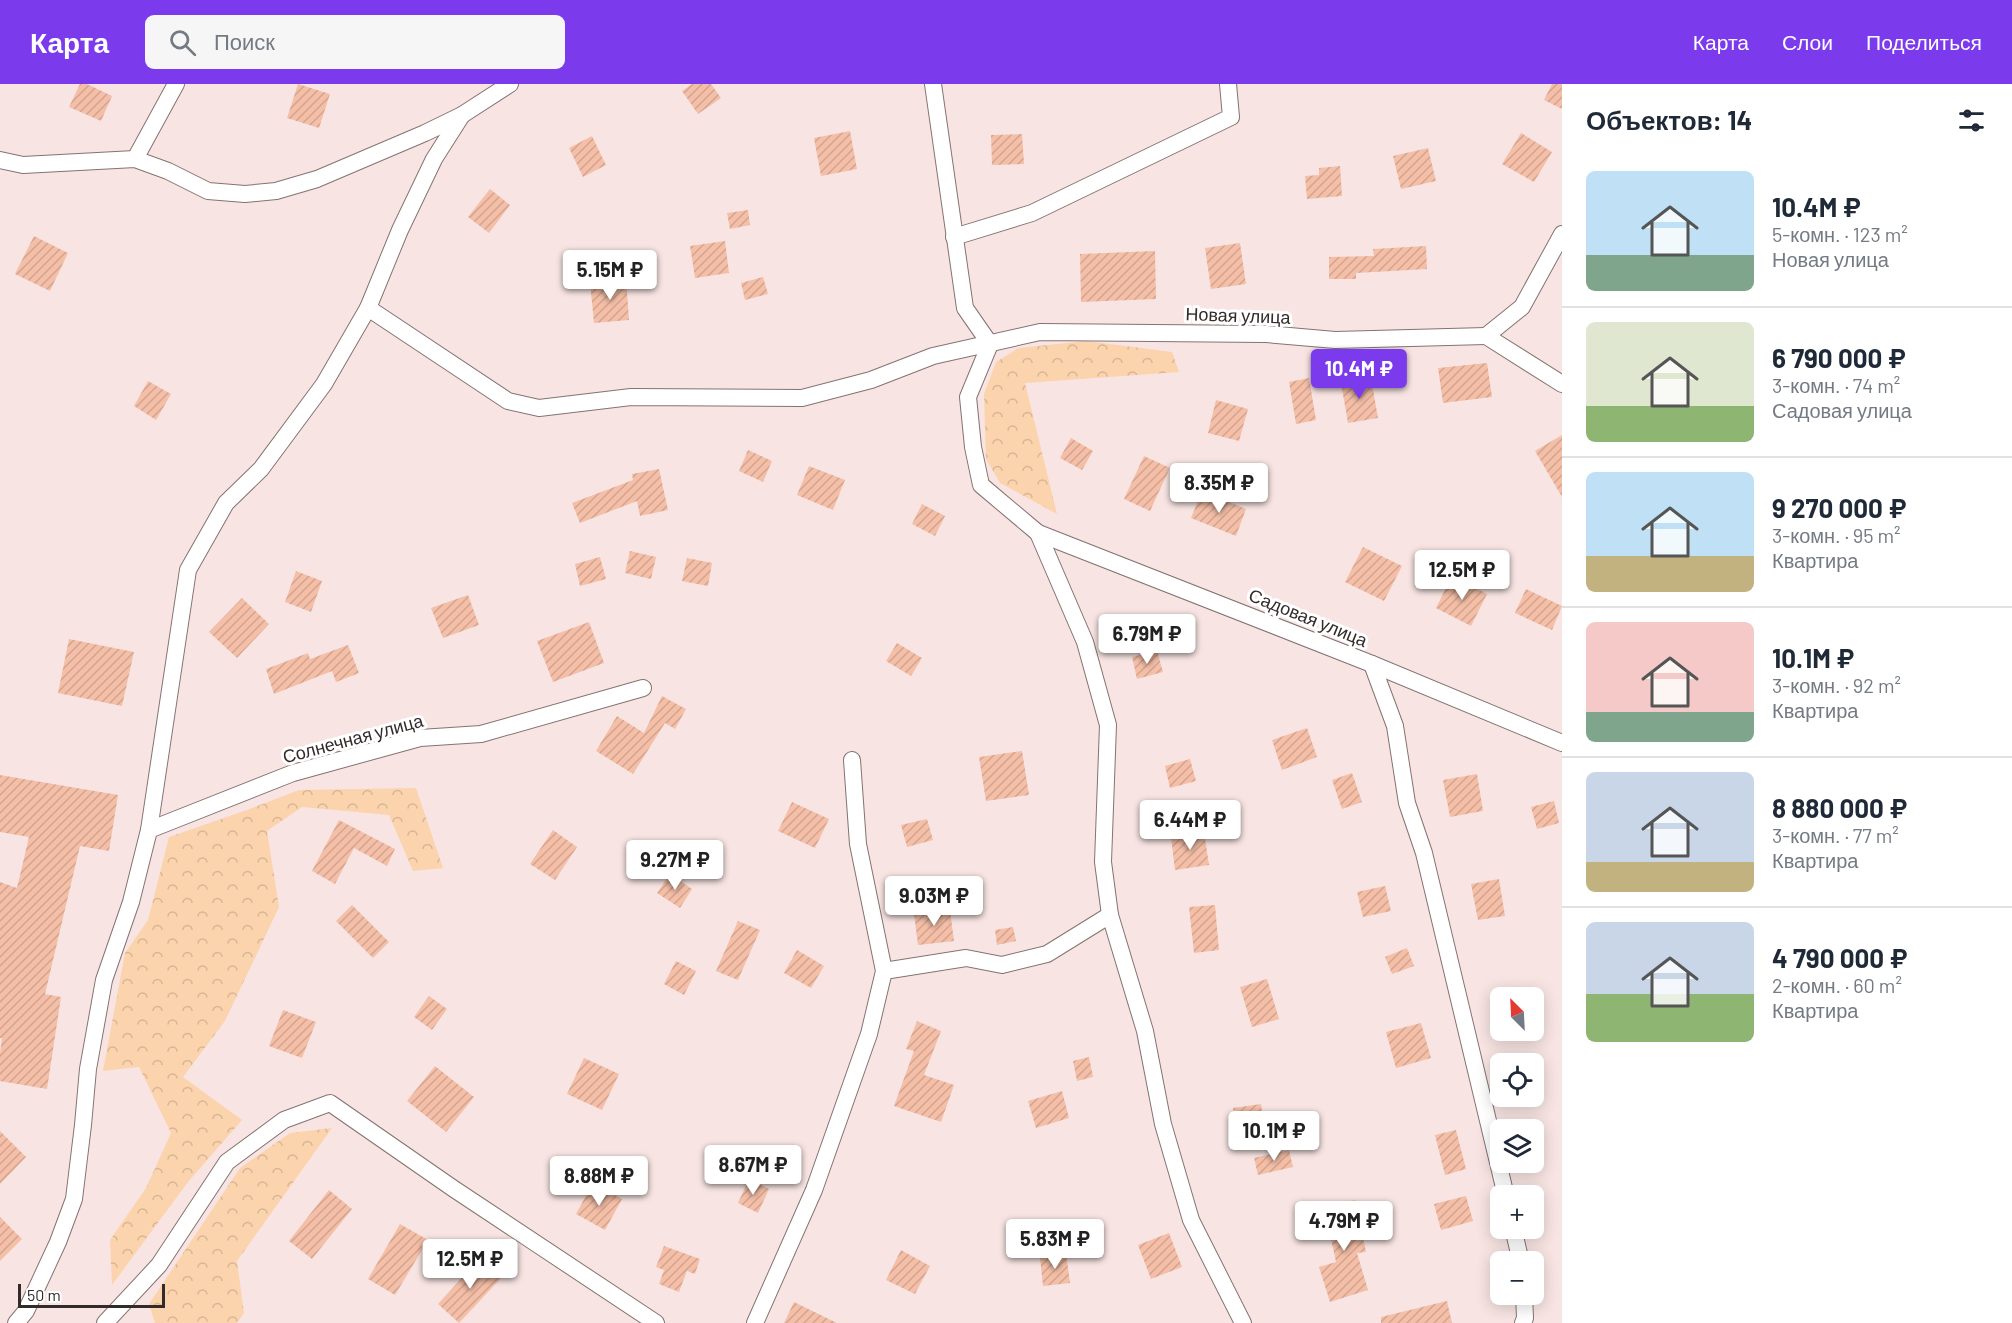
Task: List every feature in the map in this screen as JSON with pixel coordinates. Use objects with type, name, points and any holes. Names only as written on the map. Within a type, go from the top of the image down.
[{"type":"street","points":[[135,159],[176,84]]},
{"type":"street","points":[[0,160],[23,165],[135,159],[168,171],[208,191],[245,194],[276,191],[316,179],[424,133],[462,115],[510,84]]},
{"type":"street","points":[[933,84],[965,308],[990,344],[968,397],[973,447],[981,485],[1038,533],[1085,642],[1108,726],[1102,862],[1110,915],[1145,1031],[1163,1124],[1191,1220],[1243,1323]]},
{"type":"street","points":[[954,237],[1032,213],[1231,117],[1228,84]]},
{"type":"street","points":[[16,1323],[26,1311],[53,1253],[74,1199],[88,1069],[104,980],[131,902],[149,830],[188,570],[226,503],[261,469],[324,384],[368,308],[400,230],[434,159],[462,115]]},
{"type":"street","points":[[1562,234],[1522,307],[1486,336],[1562,384]]},
{"type":"street","points":[[1544,267],[1562,265]]},
{"type":"street","name":"Новая улица","points":[[368,308],[508,401],[538,408],[631,398],[802,398],[871,380],[933,356],[1040,332],[1266,334],[1335,340],[1486,336]]},
{"type":"street","name":"Садовая улица","points":[[1038,533],[1372,664],[1562,743]]},
{"type":"street","points":[[1372,664],[1395,726],[1407,803],[1424,853],[1503,1185]]},
{"type":"street","name":"Солнечная улица","points":[[149,830],[293,773],[420,738],[481,734],[643,688]]},
{"type":"street","points":[[755,1323],[814,1190],[869,1034],[884,971],[858,844],[852,760]]},
{"type":"street","points":[[884,971],[966,958],[1002,965],[1047,954],[1110,915]]},
{"type":"street","points":[[105,1323],[159,1265],[226,1162],[284,1119],[330,1103],[454,1189],[656,1323]]},
{"type":"street","points":[[1523,1323],[1524,1305]]},
{"type":"green space","points":[[1086,341],[1172,352],[1179,372],[1025,383],[1057,514],[1000,483],[986,459],[984,394],[996,362],[1019,348]]},
{"type":"green space","points":[[416,788],[443,868],[413,871],[389,815],[302,807],[267,831],[279,907],[225,1021],[183,1077],[242,1120],[188,1182],[112,1285],[110,1240],[146,1188],[171,1133],[139,1067],[103,1071],[125,953],[148,920],[169,837],[299,790]]},
{"type":"green space","points":[[332,1128],[237,1261],[244,1313],[237,1323],[155,1323],[149,1304],[240,1168],[290,1133]]},
{"type":"building","points":[[80,84],[87,84],[112,96],[101,121],[69,107]]},
{"type":"building","points":[[298,84],[330,94],[319,128],[287,118]]},
{"type":"building","points":[[692,84],[711,84],[721,98],[698,114],[682,91]]},
{"type":"building","points":[[1552,84],[1562,84],[1562,109],[1544,100]]},
{"type":"building","points":[[850,131],[857,169],[821,176],[814,138]]},
{"type":"building","points":[[1521,133],[1552,152],[1534,182],[1502,164]]},
{"type":"building","points":[[1022,134],[1024,164],[992,165],[991,135]]},
{"type":"building","points":[[592,136],[606,165],[583,177],[569,148]]},
{"type":"building","points":[[1428,148],[1436,181],[1401,189],[1393,156]]},
{"type":"building","points":[[1340,166],[1342,196],[1307,199],[1305,176],[1319,175],[1319,168]]},
{"type":"building","points":[[490,189],[510,205],[489,233],[468,217]]},
{"type":"building","points":[[748,210],[750,225],[730,229],[727,213]]},
{"type":"building","points":[[34,236],[68,253],[50,291],[15,274]]},
{"type":"building","points":[[725,241],[729,273],[695,278],[690,246]]},
{"type":"building","points":[[1240,243],[1246,284],[1211,289],[1205,248]]},
{"type":"building","points":[[1426,246],[1427,269],[1356,273],[1356,279],[1329,279],[1329,257],[1374,256],[1373,249]]},
{"type":"building","points":[[1155,251],[1156,299],[1081,302],[1080,254]]},
{"type":"building","points":[[763,277],[768,294],[745,300],[741,283]]},
{"type":"building","points":[[626,278],[629,320],[594,323],[590,282]]},
{"type":"building","points":[[1487,363],[1492,397],[1443,403],[1438,368]]},
{"type":"building","points":[[1309,378],[1316,420],[1296,424],[1289,382]]},
{"type":"building","points":[[1371,378],[1378,418],[1348,423],[1341,383]]},
{"type":"building","points":[[148,381],[171,394],[156,420],[134,406]]},
{"type":"building","points":[[1216,400],[1248,409],[1239,441],[1208,433]]},
{"type":"building","points":[[1562,435],[1562,497],[1535,451]]},
{"type":"building","points":[[1071,438],[1093,451],[1082,470],[1060,458]]},
{"type":"building","points":[[748,450],[772,461],[763,482],[739,471]]},
{"type":"building","points":[[1144,456],[1170,468],[1150,511],[1124,499]]},
{"type":"building","points":[[809,466],[845,480],[833,510],[797,495]]},
{"type":"building","points":[[659,469],[668,510],[640,516],[637,501],[580,523],[572,503],[633,480],[632,474]]},
{"type":"building","points":[[1202,491],[1246,509],[1236,536],[1191,518]]},
{"type":"building","points":[[922,504],[945,516],[935,536],[912,524]]},
{"type":"building","points":[[1363,547],[1402,566],[1384,601],[1345,582]]},
{"type":"building","points":[[630,551],[656,557],[651,579],[625,573]]},
{"type":"building","points":[[600,557],[606,579],[580,586],[575,564]]},
{"type":"building","points":[[687,558],[712,563],[708,586],[682,581]]},
{"type":"building","points":[[296,571],[322,581],[311,612],[285,602]]},
{"type":"building","points":[[1452,576],[1487,594],[1471,626],[1436,608]]},
{"type":"building","points":[[1526,589],[1562,606],[1552,630],[1515,613]]},
{"type":"building","points":[[468,595],[479,625],[443,638],[431,608]]},
{"type":"building","points":[[242,598],[269,624],[237,658],[209,632]]},
{"type":"building","points":[[589,622],[604,663],[553,682],[537,641]]},
{"type":"building","points":[[69,639],[134,652],[122,706],[58,693]]},
{"type":"building","points":[[897,643],[922,658],[911,676],[886,661]]},
{"type":"building","points":[[348,645],[359,673],[336,682],[332,671],[274,694],[266,669],[308,653],[310,659]]},
{"type":"building","points":[[1157,651],[1163,672],[1137,679],[1132,657]]},
{"type":"building","points":[[662,696],[686,709],[675,729],[665,723],[633,774],[596,751],[617,716],[644,733]]},
{"type":"building","points":[[1307,728],[1317,757],[1282,770],[1272,740]]},
{"type":"building","points":[[1022,751],[1029,795],[986,801],[979,757]]},
{"type":"building","points":[[1190,759],[1196,781],[1170,788],[1165,766]]},
{"type":"building","points":[[1352,773],[1362,802],[1342,809],[1332,780]]},
{"type":"building","points":[[1477,774],[1483,811],[1450,817],[1443,780]]},
{"type":"building","points":[[0,775],[118,795],[109,851],[80,846],[45,994],[61,997],[47,1089],[0,1081],[2,1038],[0,1038],[0,882],[17,888],[29,837],[0,832]]},
{"type":"building","points":[[1554,801],[1559,823],[1537,829],[1531,807]]},
{"type":"building","points":[[792,802],[829,819],[815,848],[778,831]]},
{"type":"building","points":[[927,819],[933,840],[907,847],[901,825]]},
{"type":"building","points":[[339,820],[395,849],[387,866],[354,848],[335,884],[312,871]]},
{"type":"building","points":[[553,830],[577,847],[555,880],[530,864]]},
{"type":"building","points":[[1204,832],[1209,865],[1175,870],[1171,837]]},
{"type":"building","points":[[670,874],[692,889],[680,908],[657,893]]},
{"type":"building","points":[[1499,879],[1505,916],[1478,920],[1471,884]]},
{"type":"building","points":[[1385,886],[1391,911],[1363,917],[1357,892]]},
{"type":"building","points":[[352,905],[389,942],[373,958],[336,921]]},
{"type":"building","points":[[1215,905],[1219,950],[1194,953],[1189,907]]},
{"type":"building","points":[[950,910],[954,941],[918,945],[914,914]]},
{"type":"building","points":[[738,921],[760,930],[738,980],[716,971]]},
{"type":"building","points":[[1013,927],[1016,941],[997,945],[995,930]]},
{"type":"building","points":[[1407,948],[1414,966],[1392,974],[1385,957]]},
{"type":"building","points":[[797,950],[824,966],[811,988],[784,973]]},
{"type":"building","points":[[676,961],[696,971],[684,995],[664,984]]},
{"type":"building","points":[[1267,979],[1279,1019],[1252,1027],[1240,987]]},
{"type":"building","points":[[429,996],[447,1009],[432,1030],[414,1017]]},
{"type":"building","points":[[283,1010],[316,1022],[302,1058],[269,1046]]},
{"type":"building","points":[[917,1021],[941,1031],[924,1075],[954,1085],[941,1122],[894,1106],[914,1051],[906,1049]]},
{"type":"building","points":[[1421,1023],[1431,1058],[1396,1068],[1386,1032]]},
{"type":"building","points":[[1089,1057],[1093,1077],[1077,1081],[1073,1061]]},
{"type":"building","points":[[584,1058],[619,1074],[602,1110],[567,1094]]},
{"type":"building","points":[[435,1066],[474,1097],[446,1132],[407,1101]]},
{"type":"building","points":[[1062,1091],[1069,1118],[1036,1128],[1028,1101]]},
{"type":"building","points":[[1261,1104],[1264,1127],[1236,1130],[1233,1108]]},
{"type":"building","points":[[1456,1130],[1466,1169],[1445,1175],[1435,1135]]},
{"type":"building","points":[[0,1131],[26,1157],[0,1184]]},
{"type":"building","points":[[1289,1150],[1293,1167],[1258,1175],[1254,1158]]},
{"type":"building","points":[[749,1179],[769,1189],[758,1213],[738,1203]]},
{"type":"building","points":[[593,1183],[622,1199],[605,1230],[576,1214]]},
{"type":"building","points":[[329,1190],[352,1209],[312,1259],[289,1241]]},
{"type":"building","points":[[1466,1196],[1473,1221],[1441,1230],[1434,1204]]},
{"type":"building","points":[[1355,1200],[1366,1252],[1357,1253],[1368,1290],[1330,1302],[1319,1267],[1336,1262],[1324,1207]]},
{"type":"building","points":[[0,1217],[22,1239],[0,1261]]},
{"type":"building","points":[[400,1224],[428,1240],[395,1295],[368,1279]]},
{"type":"building","points":[[1169,1233],[1182,1267],[1151,1279],[1138,1245]]},
{"type":"building","points":[[664,1246],[700,1259],[695,1274],[687,1271],[679,1292],[659,1284],[664,1270],[656,1267]]},
{"type":"building","points":[[901,1250],[930,1266],[915,1294],[886,1280]]},
{"type":"building","points":[[1066,1253],[1070,1283],[1043,1286],[1040,1257]]},
{"type":"building","points":[[481,1257],[503,1276],[459,1323],[438,1304]]},
{"type":"building","points":[[1447,1301],[1452,1323],[1381,1323],[1381,1317]]},
{"type":"building","points":[[794,1302],[837,1323],[784,1323]]}]
